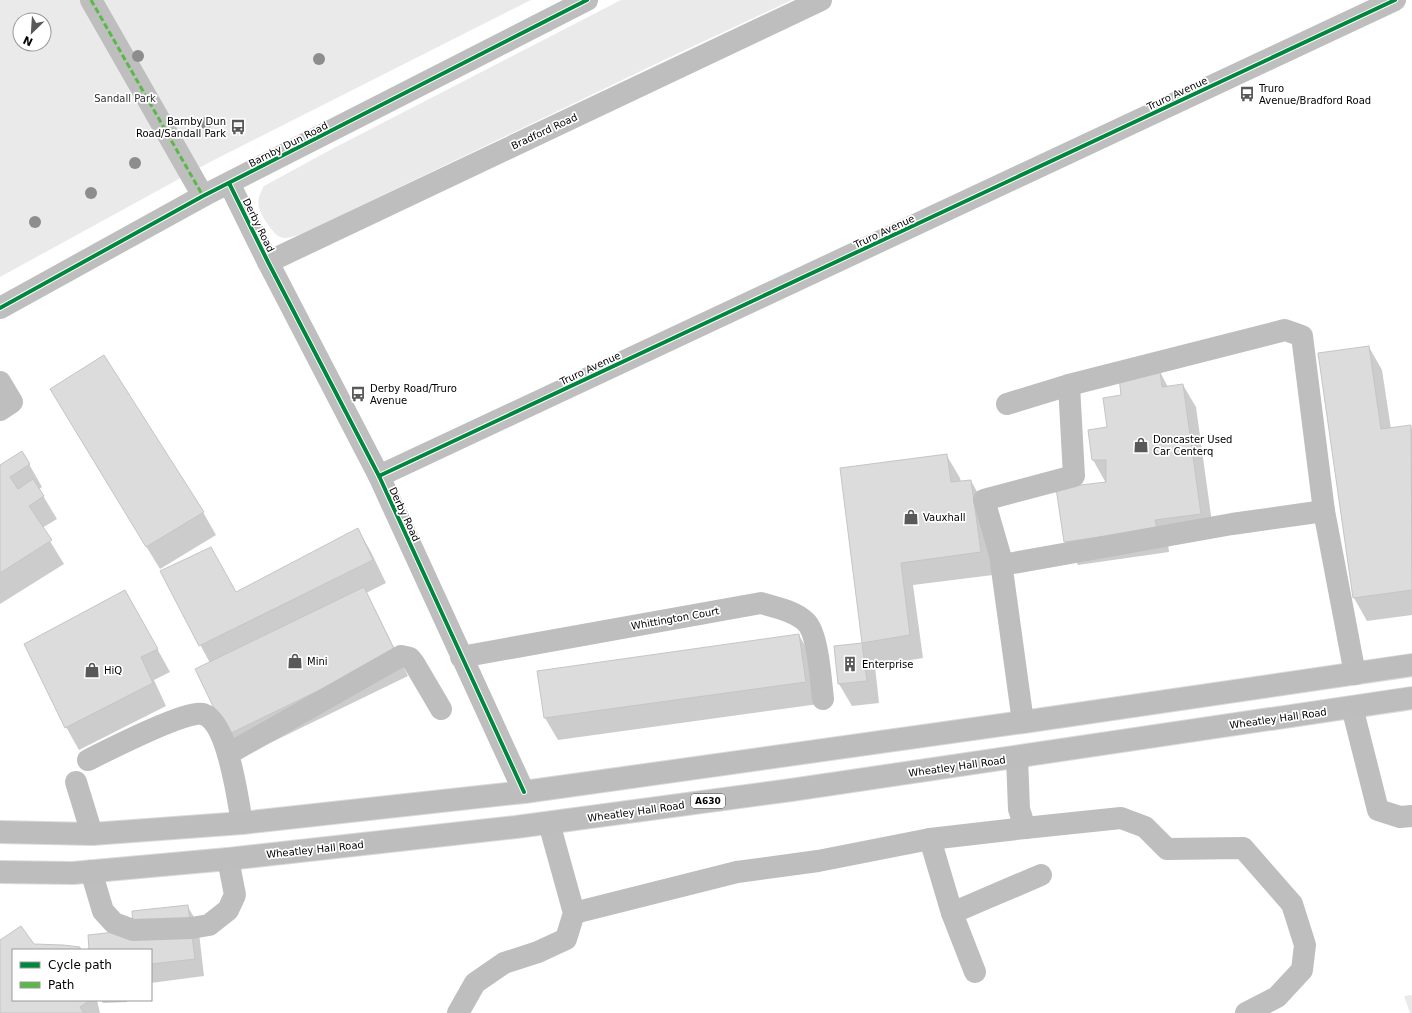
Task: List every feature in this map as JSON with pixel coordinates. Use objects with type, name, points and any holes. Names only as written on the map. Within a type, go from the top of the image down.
[{"type":"highway","points":[[0,832],[92,834],[242,823],[524,792],[1023,722],[1412,665]]},
{"type":"highway","name":"Wheatley Hall Road","points":[[0,872],[73,873],[228,859],[550,823],[792,790],[1412,698]]},
{"type":"street","points":[[92,0],[203,196]]},
{"type":"street","name":"Barnby Dun Road","points":[[0,308],[203,196],[588,0]]},
{"type":"street","name":"Bradford Road","points":[[268,262],[820,0]]},
{"type":"street","name":"Truro Avenue","points":[[379,476],[1395,0]]},
{"type":"street","name":"Derby Road","points":[[230,183],[268,262],[379,476],[524,792]]},
{"type":"street","points":[[1007,404],[1069,385],[1285,330],[1302,336],[1324,510],[1355,674]]},
{"type":"street","points":[[0,382],[12,402],[0,410]]},
{"type":"street","points":[[1023,722],[1002,565],[984,500],[1074,476],[1069,385]]},
{"type":"street","points":[[1002,565],[1232,524],[1324,510]]},
{"type":"street","name":"Whittington Court","points":[[461,656],[761,603],[787,611],[807,622],[816,642],[823,699]]},
{"type":"street","points":[[228,754],[401,656],[410,658],[414,663],[442,709]]},
{"type":"street","points":[[1352,707],[1378,810],[1400,817],[1412,816]]},
{"type":"street","points":[[88,760],[162,726],[196,713],[205,714],[214,723],[221,735],[228,754],[242,823]]},
{"type":"street","points":[[1017,757],[1019,809],[1025,828]]},
{"type":"street","points":[[76,782],[92,834]]},
{"type":"street","points":[[574,913],[737,872],[818,861],[930,840],[1121,818],[1146,827],[1167,848],[1243,848],[1292,904],[1305,945],[1302,970],[1277,997],[1246,1013]]},
{"type":"street","points":[[458,1013],[475,983],[504,963],[538,952],[566,939],[574,913],[550,823]]},
{"type":"street","points":[[930,840],[952,913],[975,972]]},
{"type":"street","points":[[91,871],[103,911],[114,923],[133,930],[191,928],[209,926],[228,910],[235,895],[228,859]]},
{"type":"street","points":[[952,913],[1041,875]]},
{"type":"green space","name":"Sandall Park","points":[[0,0],[531,0],[210,162],[0,277]]},
{"type":"green space","points":[[621,0],[792,0],[304,233],[289,238],[280,237],[264,219],[260,210],[259,201],[264,186],[332,149]]},
{"type":"green space","points":[[1412,995],[1412,1013],[1410,1013],[1404,996]]},
{"type":"building","points":[[1369,346],[1381,429],[1411,425],[1412,590],[1353,598],[1318,353]]},
{"type":"building","points":[[104,355],[204,512],[146,547],[50,389]]},
{"type":"building","name":"Doncaster Used Car Centerq","points":[[1160,371],[1162,387],[1183,384],[1201,514],[1155,520],[1157,529],[1064,542],[1056,488],[1106,482],[1106,460],[1092,460],[1088,430],[1107,427],[1103,398],[1121,395],[1119,377]]},
{"type":"building","points":[[22,451],[30,464],[10,477],[18,489],[33,479],[44,496],[29,506],[52,540],[0,573],[0,465]]},
{"type":"building","name":"Vauxhall","points":[[947,454],[951,482],[971,480],[981,552],[901,563],[910,635],[862,643],[840,468]]},
{"type":"building","points":[[358,528],[373,560],[199,646],[160,571],[211,547],[236,592]]},
{"type":"building","name":"Mini","points":[[364,587],[396,653],[227,735],[195,669]]},
{"type":"building","name":"HiQ","points":[[125,590],[158,649],[141,657],[153,683],[65,728],[24,644]]},
{"type":"building","points":[[799,634],[806,682],[544,718],[537,671]]},
{"type":"building","name":"Enterprise","points":[[862,643],[867,681],[838,684],[834,646]]},
{"type":"building","points":[[188,905],[195,959],[152,964],[152,949],[89,949],[88,935],[133,930],[132,911]]},
{"type":"building","points":[[21,926],[34,944],[80,947],[80,949],[12,949],[12,1001],[89,1001],[80,1007],[84,1013],[0,1013],[0,940]]},
{"type":"marked path","points":[[91,0],[203,196]]},
{"type":"cycle path","points":[[0,308],[203,196],[587,0]]},
{"type":"cycle path","points":[[379,476],[1395,0]]},
{"type":"cycle path","points":[[229,183],[268,262],[379,476],[524,792]]},
{"type":"place","name":"Truro Avenue/Bradford Road","points":[[1247,94]]},
{"type":"place","name":"Barnby Dun Road/Sandall Park","points":[[238,127]]},
{"type":"place","name":"Derby Road/Truro Avenue","points":[[358,394]]},
{"type":"place","name":"Doncaster Used Car Centerq","points":[[1141,445]]},
{"type":"place","name":"Vauxhall","points":[[911,517]]},
{"type":"place","name":"Mini","points":[[295,661]]},
{"type":"place","name":"Enterprise","points":[[850,664]]},
{"type":"place","name":"HiQ","points":[[92,670]]}]
